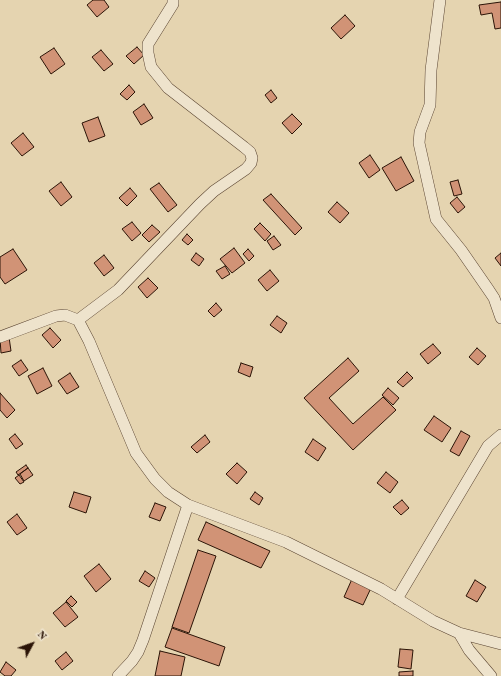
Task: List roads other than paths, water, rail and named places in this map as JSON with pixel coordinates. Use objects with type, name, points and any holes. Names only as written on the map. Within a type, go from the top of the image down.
[{"type":"street","points":[[78,320],[118,290],[200,204],[214,191],[246,169],[251,163],[252,158],[250,152],[168,88],[151,68],[148,44],[173,4],[173,0]]},
{"type":"street","points":[[440,0],[431,70],[430,104],[420,132],[419,143],[436,219],[461,250],[494,298],[501,318]]},
{"type":"street","points":[[0,336],[56,316],[65,315],[78,320],[89,341],[136,453],[155,479],[168,492],[188,505],[286,542],[380,589],[433,621],[458,633],[501,644]]},
{"type":"street","points":[[397,599],[488,446],[501,435]]},
{"type":"street","points":[[118,676],[122,674],[132,661],[143,640],[188,505]]},
{"type":"street","points":[[458,633],[469,650],[491,676]]}]
